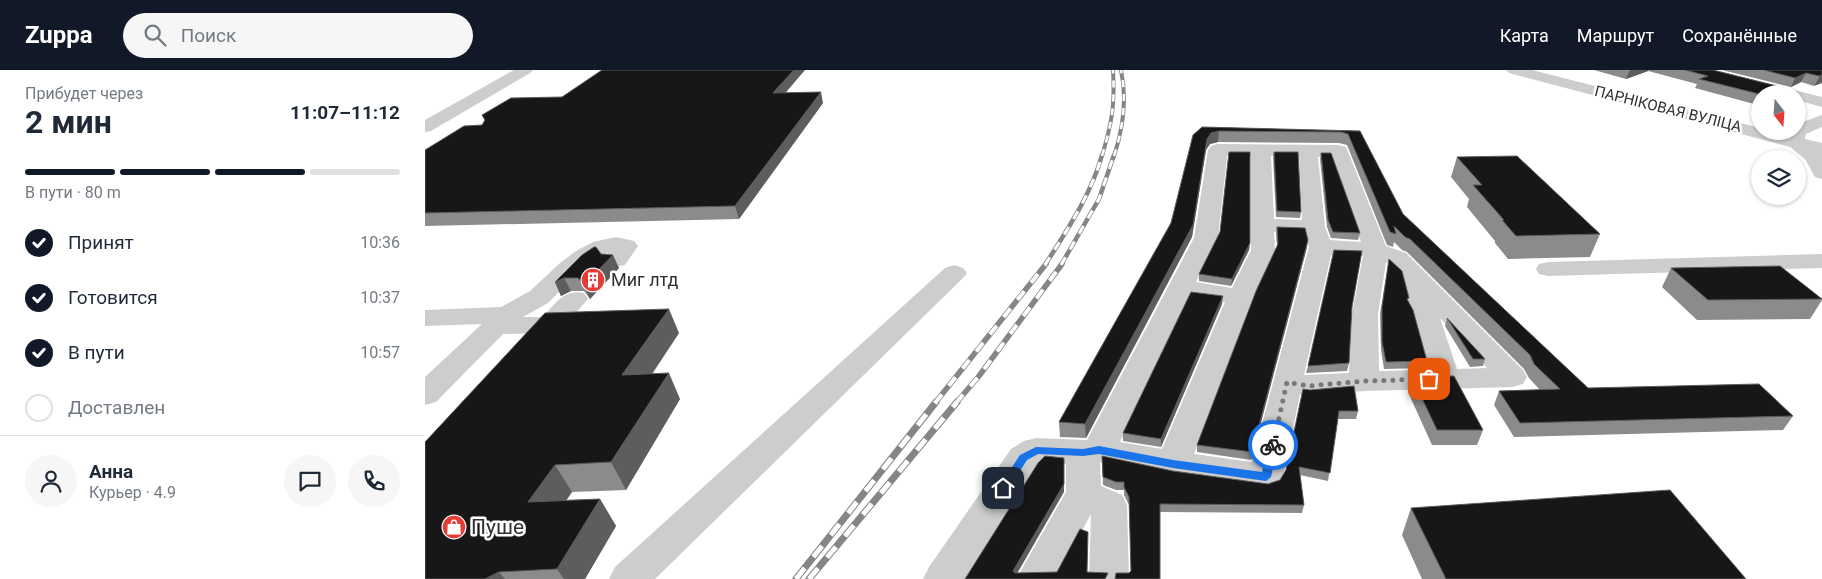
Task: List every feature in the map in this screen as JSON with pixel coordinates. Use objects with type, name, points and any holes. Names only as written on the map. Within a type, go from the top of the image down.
[{"type":"street","points":[[425,127],[525,70]]},
{"type":"street","name":"ПАРНІКОВАЯ ВУЛІЦА","points":[[1514,70],[1795,141]]},
{"type":"street","points":[[1696,70],[1755,85]]},
{"type":"street","points":[[1806,98],[1822,102]]},
{"type":"street","points":[[1819,159],[1795,141],[1799,132],[1822,120]]},
{"type":"street","points":[[425,132],[452,131]]},
{"type":"street","points":[[1036,579],[1084,493],[1091,451],[1183,288],[1206,238],[1218,150],[1339,151],[1376,250],[1365,314],[1365,381]]},
{"type":"street","points":[[1173,464],[1240,297],[1263,250],[1261,150]]},
{"type":"street","points":[[943,579],[1023,458],[1036,450],[1091,451],[1266,477],[1317,237],[1308,151]]},
{"type":"street","points":[[1262,224],[1376,250],[1397,258],[1511,377],[1365,381],[1308,386],[1287,382]]},
{"type":"street","points":[[425,395],[501,321],[539,297],[569,268],[585,256],[601,247],[616,244],[626,246],[620,257]]},
{"type":"street","points":[[1548,269],[1822,261]]},
{"type":"street","points":[[629,579],[954,273]]},
{"type":"street","points":[[1414,275],[1445,379]]},
{"type":"street","points":[[1183,288],[1240,297]]},
{"type":"street","points":[[425,318],[550,325],[575,299]]},
{"type":"street","points":[[1084,493],[1109,505],[1109,579]]},
{"type":"building","points":[[602,70],[794,70],[773,93],[821,92],[735,206],[425,213],[425,150],[464,126],[482,125],[485,120],[482,115],[511,98],[562,97]]},
{"type":"building","points":[[1685,70],[1713,70],[1773,85],[1751,85],[1751,92],[1699,79],[1708,76]]},
{"type":"building","points":[[1764,70],[1822,70],[1822,75],[1806,73],[1795,78]]},
{"type":"building","points":[[1202,127],[1360,131],[1403,214],[1588,388],[1759,384],[1793,416],[1520,423],[1499,391],[1560,389],[1534,364],[1530,355],[1410,239],[1405,237],[1394,226],[1396,234],[1390,232],[1348,134],[1341,132],[1219,131],[1211,133],[1207,139],[1193,225],[1085,424],[1059,422],[1171,223],[1193,135]]},
{"type":"building","points":[[1229,152],[1250,152],[1250,243],[1232,279],[1199,274],[1220,232]]},
{"type":"building","points":[[1274,152],[1298,152],[1301,212],[1277,211]]},
{"type":"building","points":[[1321,153],[1331,153],[1360,233],[1333,232],[1328,220]]},
{"type":"building","points":[[1517,156],[1600,234],[1516,236],[1473,185],[1482,185],[1457,157]]},
{"type":"building","points":[[1277,227],[1305,228],[1308,240],[1252,452],[1197,445],[1256,291],[1278,244]]},
{"type":"building","points":[[594,247],[601,254],[613,255],[584,285],[578,278],[564,278],[555,282],[582,255]]},
{"type":"building","points":[[1334,250],[1362,251],[1352,307],[1349,363],[1308,366]]},
{"type":"building","points":[[1389,259],[1402,271],[1409,298],[1407,299],[1413,310],[1427,361],[1386,362],[1382,342],[1382,307]]},
{"type":"building","points":[[1780,266],[1822,299],[1708,300],[1671,268]]},
{"type":"building","points":[[1191,292],[1223,296],[1161,439],[1123,433]]},
{"type":"building","points":[[669,309],[622,375],[669,373],[611,462],[555,465],[528,502],[600,499],[557,569],[499,572],[485,579],[425,579],[425,442],[545,313]]},
{"type":"building","points":[[1447,318],[1485,359],[1473,359]]},
{"type":"building","points":[[1454,376],[1483,430],[1437,430],[1412,377]]},
{"type":"building","points":[[1354,386],[1358,411],[1339,411],[1330,473],[1299,467],[1304,505],[1160,504],[1160,579],[1115,579],[1116,573],[1129,573],[1131,571],[1129,497],[1124,487],[1124,482],[1116,482],[1103,477],[1102,456],[1173,471],[1268,484],[1280,480],[1286,470],[1303,389]]},
{"type":"building","points":[[1045,456],[1064,458],[1064,484],[1013,571],[1015,573],[1057,572],[1080,529],[1088,532],[1087,572],[1108,573],[1105,579],[965,579],[1038,463]]},
{"type":"building","points":[[1670,490],[1746,579],[1446,579],[1411,508]]},
{"type":"railway","points":[[1102,156],[1112,114],[1114,94],[1113,70]]},
{"type":"railway","points":[[1114,156],[1120,135],[1124,102],[1121,70]]},
{"type":"railway","points":[[1045,265],[1085,198],[1102,155]]},
{"type":"railway","points":[[1061,265],[1099,199],[1114,155]]},
{"type":"railway","points":[[935,403],[1046,264]]},
{"type":"railway","points":[[956,403],[979,376],[1062,264]]},
{"type":"railway","points":[[796,579],[936,402]]},
{"type":"railway","points":[[809,579],[957,402]]},
{"type":"way so far","points":[[1273,445],[1287,382],[1308,386],[1365,381],[1429,379]]},
{"type":"place","name":"Миг лтд","points":[[593,280]]},
{"type":"place","name":"Пуше","points":[[454,527]]},
{"type":"route","points":[[1003,488],[1023,458],[1036,450],[1083,452],[1099,450],[1173,464],[1266,477],[1273,445]]}]
